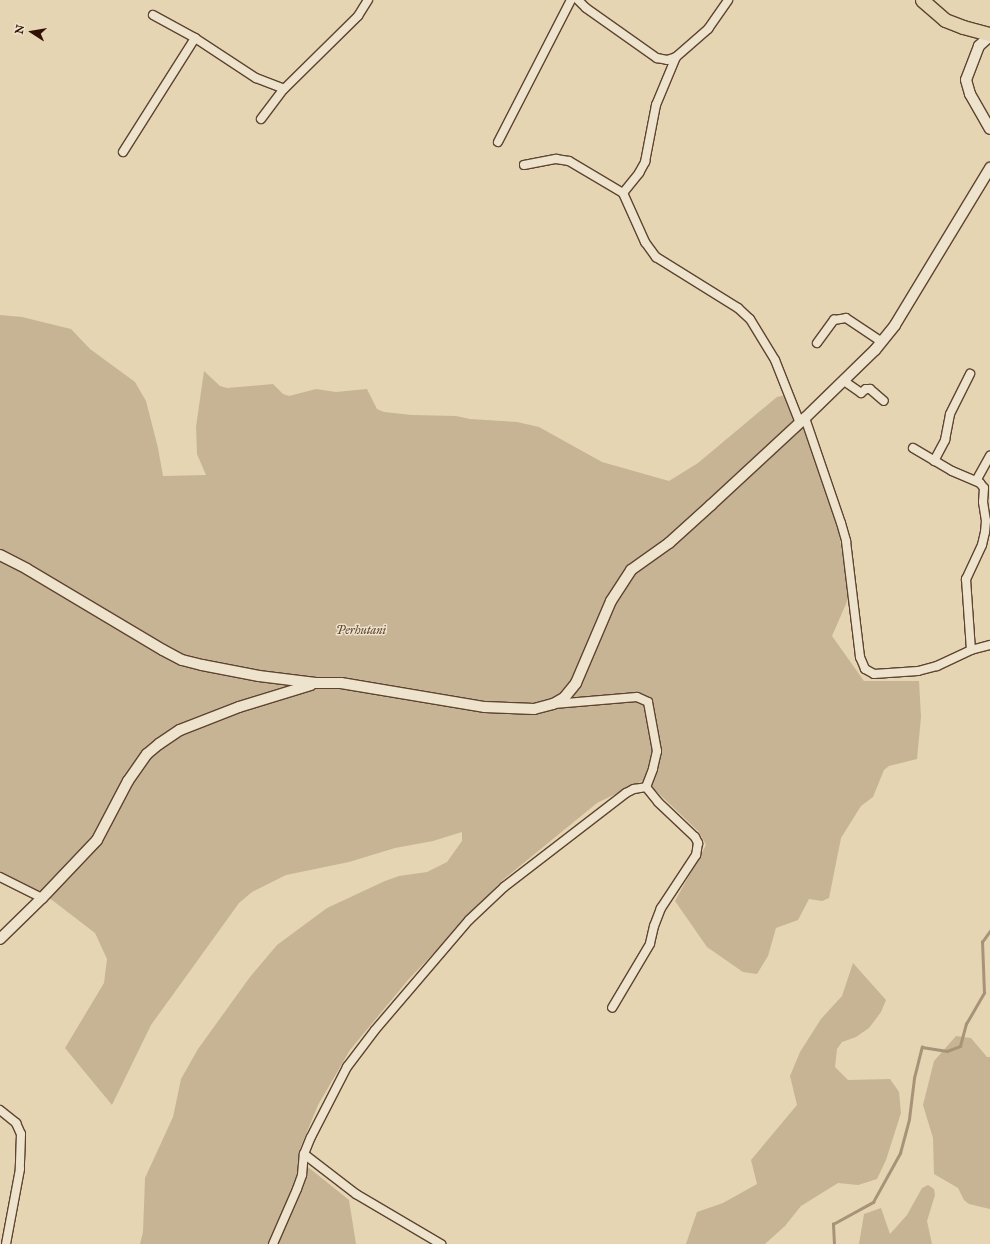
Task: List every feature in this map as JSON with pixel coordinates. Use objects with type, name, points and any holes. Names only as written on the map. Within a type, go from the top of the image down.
[{"type":"highway","points":[[922,0],[945,20],[990,35]]},
{"type":"street","points":[[261,119],[284,89],[358,16],[368,0]]},
{"type":"street","points":[[498,142],[571,0]]},
{"type":"street","points":[[578,0],[586,8],[657,58],[667,60],[676,58]]},
{"type":"street","points":[[623,193],[640,173],[645,162],[656,106],[676,58],[708,29],[728,0]]},
{"type":"street","points":[[154,15],[194,38],[256,78],[284,89]]},
{"type":"street","points":[[990,35],[979,46],[966,80],[970,94],[990,129]]},
{"type":"street","points":[[123,152],[194,38]]},
{"type":"street","points":[[524,165],[556,159],[569,161],[623,193],[645,242],[656,257],[738,308],[750,319],[775,360],[802,421],[846,541],[860,657],[865,669],[874,674],[918,671],[937,666],[971,650],[990,646]]},
{"type":"street","points":[[553,704],[564,698],[576,683],[611,601],[631,570],[669,543],[802,421],[882,342],[895,325],[990,168]]},
{"type":"street","points":[[817,343],[834,320],[846,318],[882,342]]},
{"type":"street","points":[[934,461],[945,440],[950,414],[970,374]]},
{"type":"street","points":[[844,381],[862,393],[866,389],[870,389],[884,401]]},
{"type":"street","points":[[913,448],[934,461],[976,481],[984,488],[983,505],[986,527],[982,545],[966,579],[971,650]]},
{"type":"street","points":[[976,481],[990,456]]},
{"type":"street","points":[[0,555],[27,569],[145,640],[182,660],[202,665],[259,676],[316,683],[341,683],[485,707],[534,709],[553,704],[637,697],[646,700],[650,706],[656,751],[653,769],[646,787]]},
{"type":"street","points":[[0,939],[42,898],[97,840],[128,781],[148,754],[158,744],[180,730],[239,706],[316,683]]},
{"type":"street","points":[[612,1008],[650,944],[654,926],[661,908],[692,861],[698,849],[698,843],[695,837],[658,802],[646,787]]},
{"type":"street","points":[[273,1244],[302,1175],[304,1154],[347,1067],[375,1030],[469,920],[504,887],[626,793],[634,789],[646,787]]},
{"type":"street","points":[[0,877],[15,883],[42,898]]},
{"type":"street","points":[[0,1110],[16,1123],[21,1134],[20,1169],[6,1244]]},
{"type":"street","points":[[304,1154],[356,1194],[441,1244]]},
{"type":"green space","name":"Perhutani","points":[[0,315],[22,317],[71,329],[90,349],[135,382],[146,401],[158,448],[163,476],[206,475],[197,454],[196,427],[204,371],[220,386],[227,388],[273,384],[283,394],[289,396],[316,389],[336,392],[367,389],[377,409],[384,412],[412,415],[456,416],[470,419],[517,422],[539,427],[602,462],[669,481],[698,463],[777,397],[786,395],[809,441],[838,527],[849,597],[832,636],[864,681],[919,681],[921,717],[917,759],[889,766],[884,770],[873,797],[861,806],[841,838],[829,898],[822,901],[809,899],[798,920],[776,928],[768,956],[757,974],[743,972],[707,947],[675,901],[706,845],[699,832],[652,787],[642,781],[597,803],[504,879],[408,980],[350,1050],[318,1105],[299,1151],[298,1159],[349,1200],[356,1244],[140,1244],[143,1232],[145,1178],[173,1117],[181,1079],[198,1049],[250,977],[277,945],[327,908],[385,881],[399,876],[427,872],[447,862],[462,841],[462,832],[433,841],[395,848],[349,862],[286,875],[252,892],[239,903],[151,1025],[112,1105],[65,1048],[104,983],[107,959],[95,933],[52,900],[0,872]]},
{"type":"green space","points":[[853,963],[886,1000],[881,1012],[869,1028],[856,1037],[842,1042],[837,1049],[835,1067],[848,1080],[890,1079],[899,1092],[901,1113],[886,1160],[877,1179],[858,1185],[838,1183],[801,1206],[785,1226],[765,1244],[686,1244],[697,1212],[723,1203],[757,1184],[751,1160],[797,1105],[790,1076],[800,1052],[821,1019],[842,996]]},
{"type":"green space","points":[[956,1036],[971,1038],[987,1057],[990,1057],[990,1209],[969,1204],[964,1200],[958,1188],[934,1174],[933,1138],[923,1105],[934,1061]]},
{"type":"green space","points":[[928,1185],[934,1189],[935,1195],[927,1221],[932,1244],[859,1244],[864,1214],[881,1208],[890,1234],[907,1215],[922,1188]]},
{"type":"waterway","points":[[834,1244],[833,1224],[873,1202],[900,1153],[909,1119],[914,1078],[922,1047],[947,1051],[960,1046],[966,1024],[984,993],[982,942],[990,931]]}]
